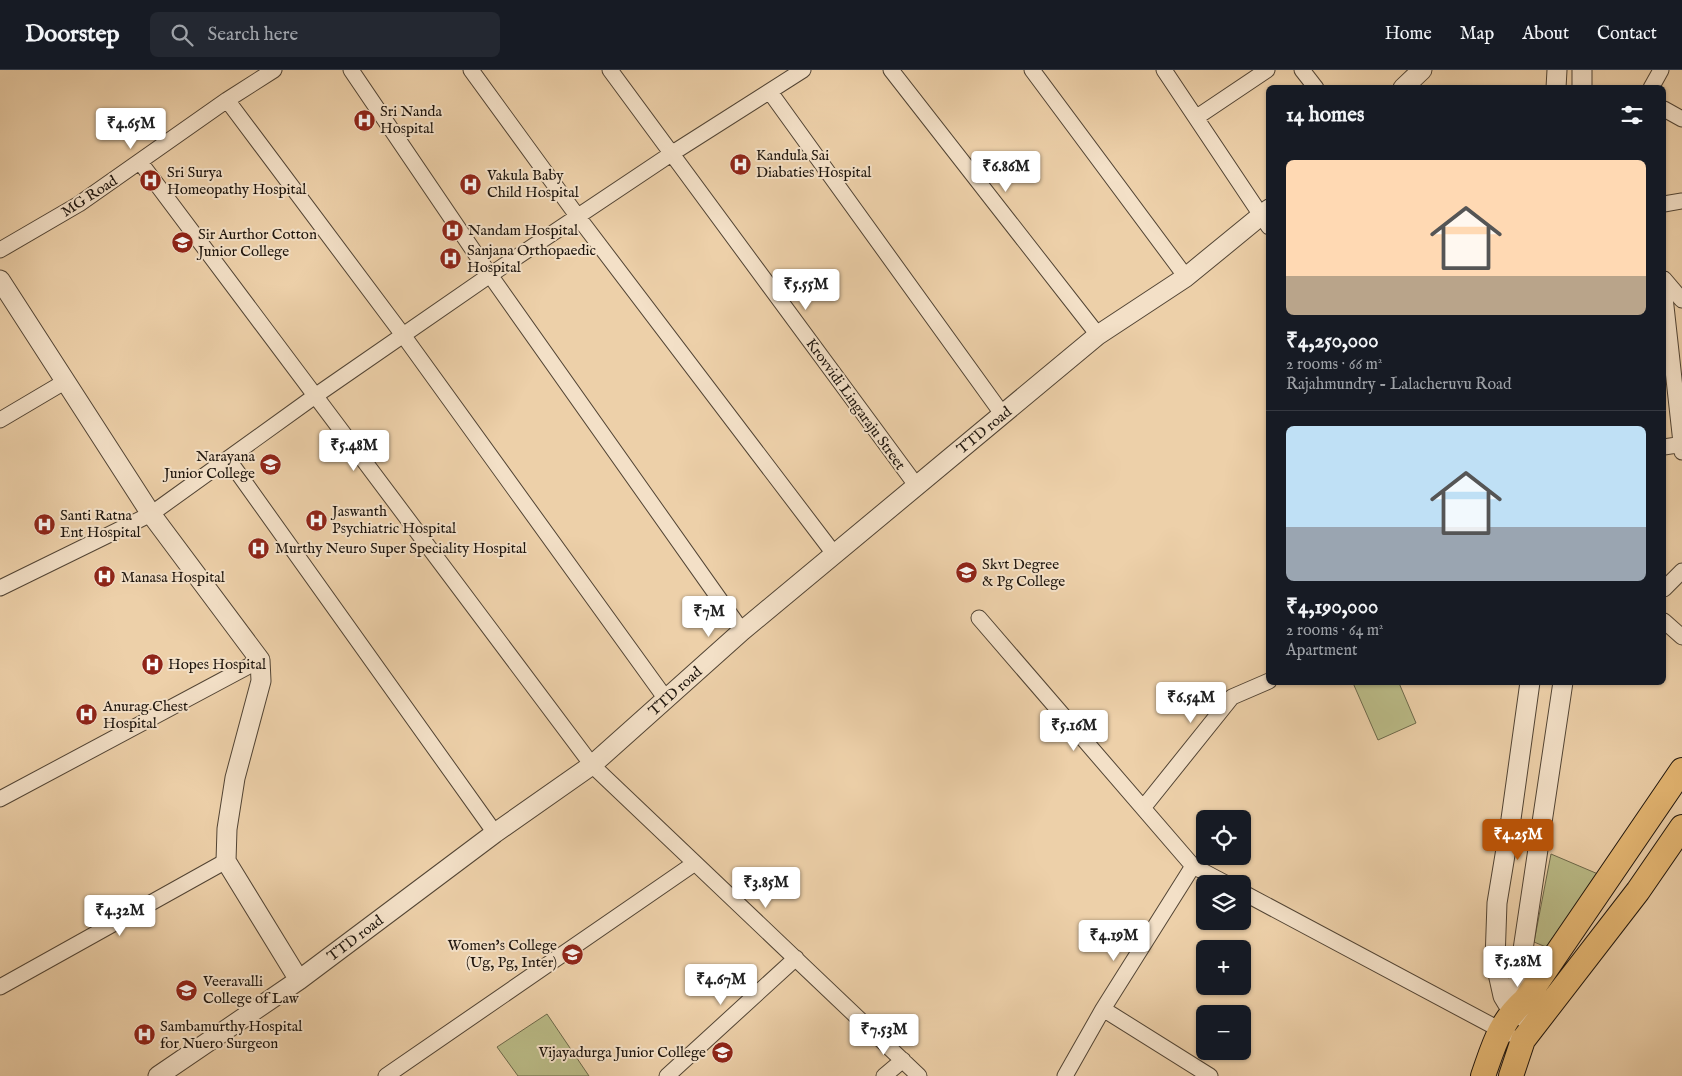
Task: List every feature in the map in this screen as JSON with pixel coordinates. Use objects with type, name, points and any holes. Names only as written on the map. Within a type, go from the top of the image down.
[{"type":"main road","points":[[1483,1076],[1512,1014],[1612,876],[1682,771]]},
{"type":"main road","points":[[1511,1076],[1534,1024],[1638,890],[1682,827]]},
{"type":"main road","points":[[1612,876],[1638,890]]},
{"type":"street","name":"MG Road","points":[[0,250],[79,204],[227,100],[274,70]]},
{"type":"street","points":[[351,70],[490,275],[742,631]]},
{"type":"street","points":[[472,70],[578,217],[835,555]]},
{"type":"street","name":"Krovvidi Lingaraju Street","points":[[610,70],[916,485]]},
{"type":"street","points":[[0,588],[151,514],[315,396],[490,275],[671,154],[803,70]]},
{"type":"street","points":[[891,70],[1098,335]]},
{"type":"street","points":[[1032,70],[1186,277]]},
{"type":"street","points":[[1164,70],[1266,218]]},
{"type":"street","points":[[1197,117],[1267,70]]},
{"type":"street","points":[[1302,70],[1314,85]]},
{"type":"street","points":[[1406,85],[1422,70]]},
{"type":"street","points":[[1556,85],[1557,70]]},
{"type":"street","points":[[1582,70],[1582,85]]},
{"type":"street","points":[[1653,85],[1661,70]]},
{"type":"street","points":[[770,92],[1003,415]]},
{"type":"street","points":[[227,100],[403,335],[666,699]]},
{"type":"street","points":[[1666,110],[1682,119]]},
{"type":"street","points":[[140,162],[592,765],[919,1076]]},
{"type":"street","points":[[1666,204],[1682,201]]},
{"type":"street","name":"TTD road","points":[[158,1076],[299,980],[495,834],[592,765],[742,631],[1098,335],[1186,277],[1266,218]]},
{"type":"street","points":[[0,280],[151,514],[260,660],[261,682],[235,778],[227,829],[226,861],[299,980]]},
{"type":"street","points":[[1666,281],[1682,300]]},
{"type":"street","points":[[1666,306],[1681,445],[1666,447]]},
{"type":"street","points":[[0,420],[66,381]]},
{"type":"street","points":[[228,460],[495,834]]},
{"type":"street","points":[[1666,587],[1682,571]]},
{"type":"street","points":[[979,618],[1193,866],[1210,875]]},
{"type":"street","points":[[1666,623],[1682,638]]},
{"type":"street","points":[[0,799],[260,660]]},
{"type":"street","points":[[1143,808],[1232,697],[1266,682]]},
{"type":"street","points":[[1530,685],[1497,903],[1495,960],[1503,996],[1512,1014],[1534,1024]]},
{"type":"street","points":[[1512,1014],[1563,685]]},
{"type":"street","points":[[0,987],[226,861]]},
{"type":"street","points":[[386,1076],[695,863]]},
{"type":"street","points":[[1065,1076],[1103,1009],[1193,866]]},
{"type":"street","points":[[1251,896],[1534,1024]]},
{"type":"street","points":[[666,1076],[796,958]]},
{"type":"street","points":[[1103,1009],[1210,1076]]},
{"type":"street","points":[[884,1076],[903,1060]]},
{"type":"green space","points":[[1354,685],[1400,685],[1416,723],[1378,740]]},
{"type":"green space","points":[[1551,854],[1598,874],[1546,947],[1534,942]]},
{"type":"green space","points":[[547,1014],[589,1076],[518,1076],[497,1047]]},
{"type":"place","name":"Sri Nanda Hospital","points":[[364,120]]},
{"type":"place","name":"Kandula Sai Diabaties Hospital","points":[[740,164]]},
{"type":"place","name":"Sri Surya Homeopathy Hospital","points":[[151,181]]},
{"type":"place","name":"Vakula Baby Child Hospital","points":[[471,184]]},
{"type":"place","name":"Nandam Hospital","points":[[452,230]]},
{"type":"place","name":"Sir Aurthor Cotton Junior College","points":[[182,243]]},
{"type":"place","name":"Sanjana Orthopaedic Hospital","points":[[451,259]]},
{"type":"place","name":"Narayana Junior College","points":[[271,465]]},
{"type":"place","name":"Jaswanth Psychiatric Hospital","points":[[316,520]]},
{"type":"place","name":"Santi Ratna Ent Hospital","points":[[44,524]]},
{"type":"place","name":"Murthy Neuro Super Speciality Hospital","points":[[259,548]]},
{"type":"place","name":"Skvt Degree & Pg College","points":[[966,573]]},
{"type":"place","name":"Manasa Hospital","points":[[105,577]]},
{"type":"place","name":"Hopes Hospital","points":[[152,664]]},
{"type":"place","name":"Anurag Chest Hospital","points":[[87,715]]},
{"type":"place","name":"Women's College (Ug, Pg, Inter)","points":[[573,954]]},
{"type":"place","name":"Veeravalli College of Law","points":[[187,990]]},
{"type":"place","name":"Sambamurthy Hospital for Nuero Surgeon","points":[[144,1035]]},
{"type":"place","name":"Vijayadurga Junior College","points":[[722,1052]]}]
